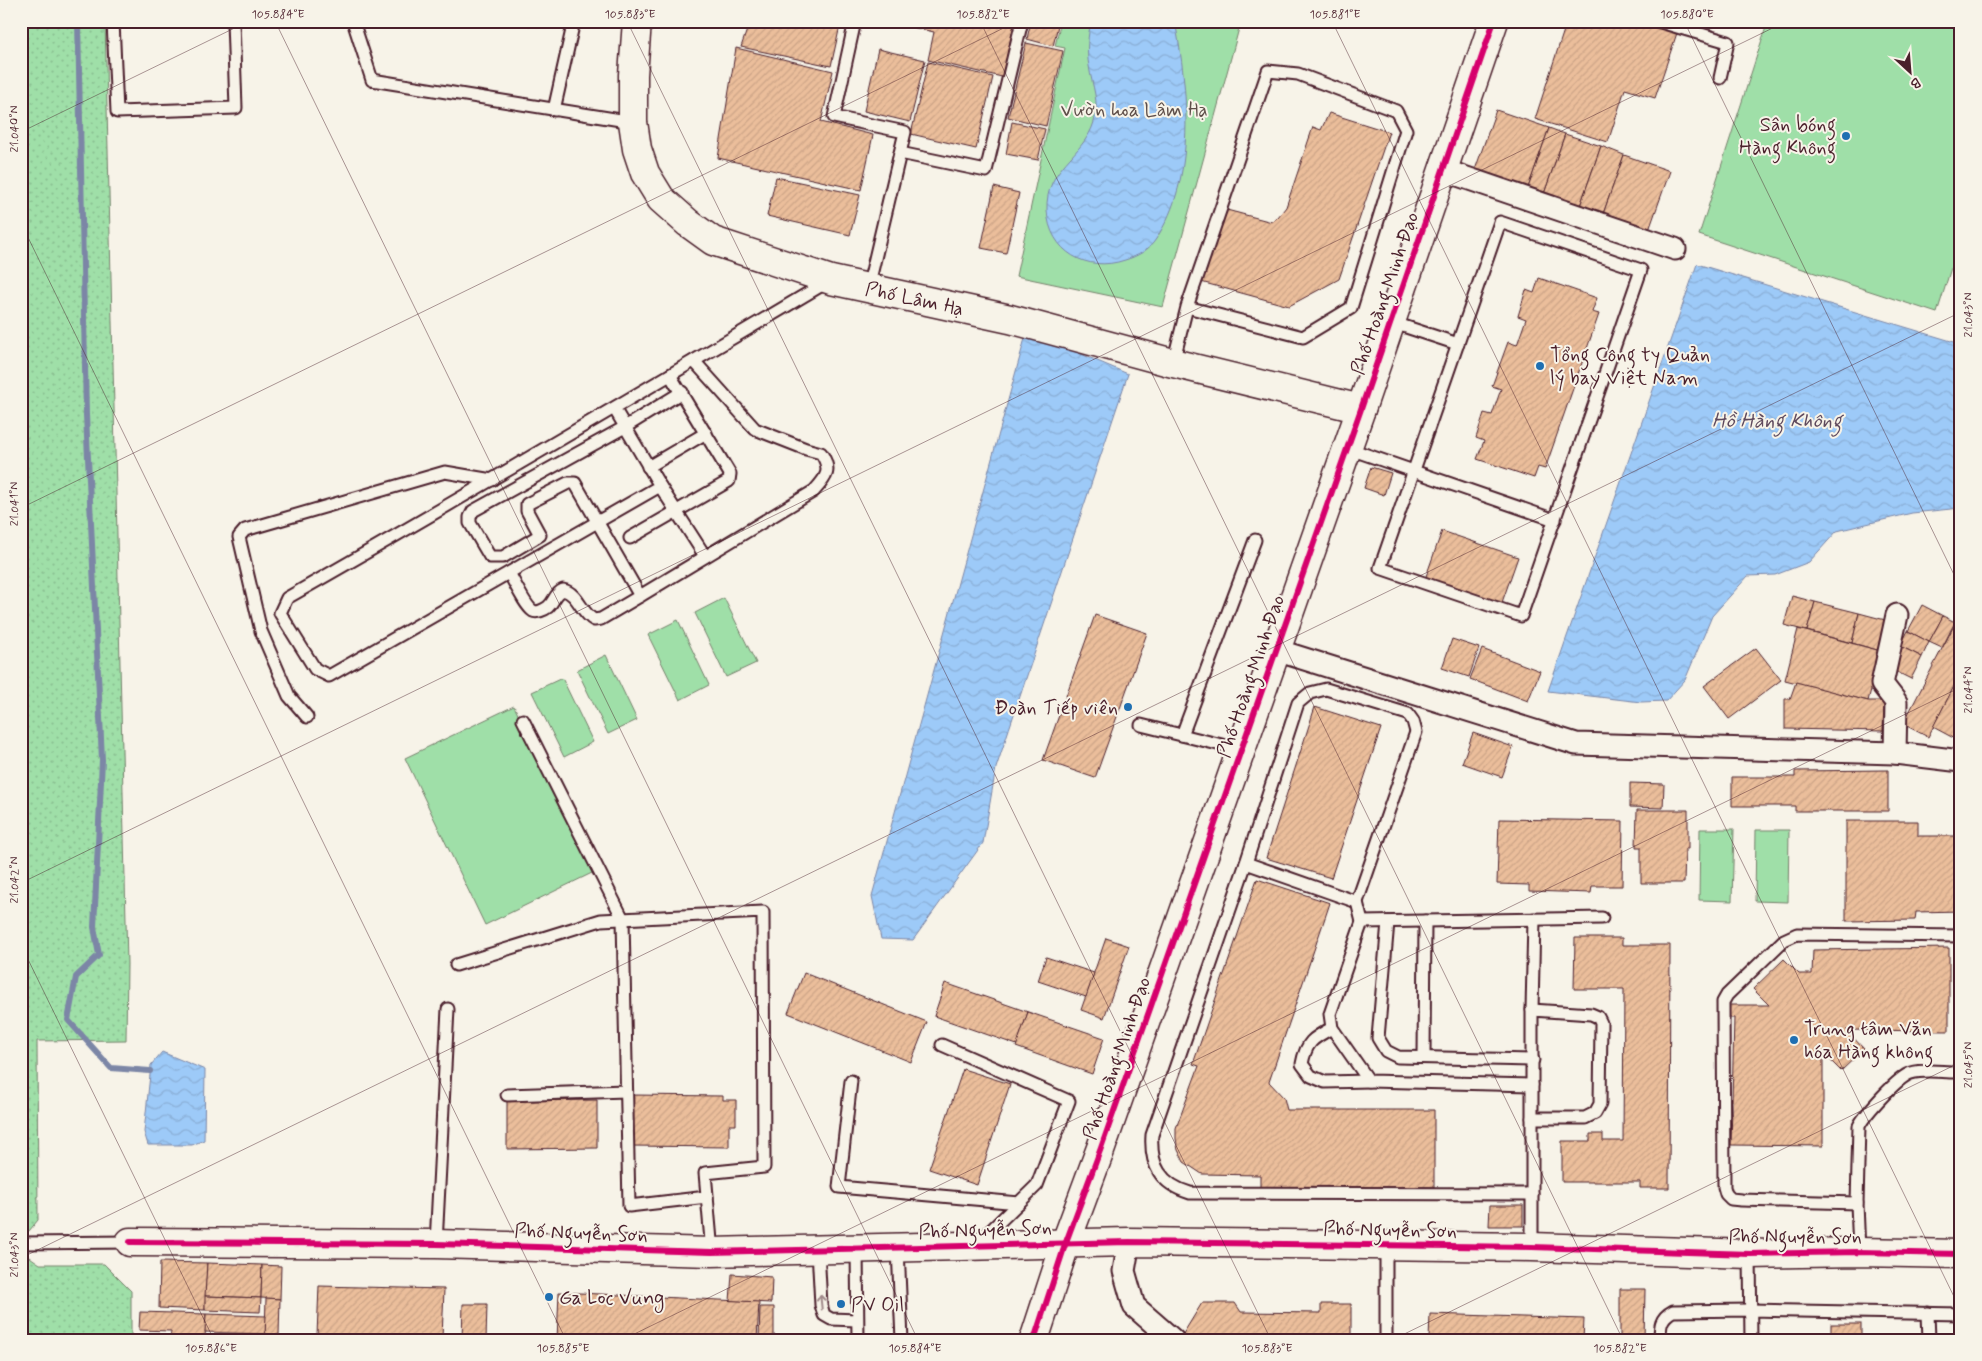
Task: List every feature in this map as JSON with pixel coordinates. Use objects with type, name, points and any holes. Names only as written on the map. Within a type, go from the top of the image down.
[{"type":"street","name":"Phố Lâm Hạ","points":[[637,21],[633,75],[633,122],[637,149],[645,173],[661,199],[688,223],[713,241],[832,280],[1010,319],[1173,363],[1361,409]]},
{"type":"street","name":"Phố Hoàng Minh Đạo","points":[[1034,1340],[1066,1242],[1242,750],[1361,409],[1494,21]]},
{"type":"street","points":[[1443,170],[1676,249]]},
{"type":"street","points":[[1895,752],[1896,702],[1882,684],[1897,615]]},
{"type":"street","points":[[1276,650],[1576,744],[1895,752],[1961,761]]},
{"type":"street","name":"Phố Nguyễn Sơn","points":[[130,1242],[436,1244],[712,1252],[1066,1242],[1129,1242],[1532,1247],[1750,1254],[1859,1252],[1961,1254]]},
{"type":"street","points":[[1129,1242],[1124,1271],[1134,1306],[1144,1317],[1173,1340]]},
{"type":"lane","points":[[113,21],[117,112],[236,108],[233,21]]},
{"type":"lane","points":[[353,21],[372,80],[633,122]]},
{"type":"lane","points":[[554,110],[574,21]]},
{"type":"lane","points":[[855,21],[834,117],[905,132],[868,288]]},
{"type":"lane","points":[[900,153],[986,171],[1022,21]]},
{"type":"lane","points":[[1657,21],[1728,42],[1720,78]]},
{"type":"lane","points":[[1173,363],[1186,307],[1268,72],[1298,74],[1396,112],[1406,130],[1351,308],[1303,337],[1186,307]]},
{"type":"lane","points":[[1500,222],[1641,270],[1521,616],[1380,568],[1458,344],[1500,222]]},
{"type":"lane","points":[[660,486],[329,676],[315,669],[280,613],[287,598],[832,280]]},
{"type":"lane","points":[[1391,322],[1458,344]]},
{"type":"lane","points":[[509,573],[528,605],[536,612],[546,609],[554,596],[563,590],[572,593],[587,616],[594,620],[601,619],[814,491],[825,479],[828,464],[822,453],[806,449],[755,429],[694,361]]},
{"type":"lane","points":[[630,538],[729,481],[730,474],[670,375]]},
{"type":"lane","points":[[640,596],[575,483],[568,482],[527,504],[527,511],[540,535],[503,557],[490,557],[470,523],[470,517],[473,511],[625,427],[682,392]]},
{"type":"lane","points":[[614,408],[648,467],[706,556]]},
{"type":"lane","points":[[648,467],[706,433]]},
{"type":"lane","points":[[1347,448],[1554,520]]},
{"type":"lane","points":[[307,717],[289,696],[261,631],[239,537],[245,530],[445,472],[492,480]]},
{"type":"lane","points":[[1182,735],[1256,540]]},
{"type":"lane","points":[[1369,1081],[1332,1028],[1330,1014],[1362,922],[1357,902],[1416,732],[1413,721],[1408,714],[1326,689],[1320,689],[1303,697],[1298,703],[1246,863],[1152,1135],[1151,1152],[1156,1168],[1165,1180],[1176,1188],[1190,1193],[1532,1194]]},
{"type":"lane","points":[[523,720],[622,919],[629,1206],[707,1197]]},
{"type":"lane","points":[[1141,725],[1242,750]]},
{"type":"lane","points":[[1246,863],[1357,902]]},
{"type":"lane","points":[[456,965],[602,920],[763,912],[764,1167],[705,1173],[712,1252]]},
{"type":"lane","points":[[1362,922],[1602,918]]},
{"type":"lane","points":[[1532,1247],[1534,919]]},
{"type":"lane","points":[[1424,1057],[1425,921]]},
{"type":"lane","points":[[1388,922],[1378,1038],[1386,1051],[1398,1057],[1533,1060]]},
{"type":"lane","points":[[1857,1203],[1741,1200],[1731,1199],[1726,1194],[1724,1187],[1723,1002],[1727,995],[1784,940],[1797,934],[1961,936]]},
{"type":"lane","points":[[436,1244],[448,1009]]},
{"type":"lane","points":[[1532,1010],[1591,1014],[1598,1017],[1601,1023],[1600,1104],[1595,1113],[1585,1118],[1532,1118]]},
{"type":"lane","points":[[1332,1028],[1315,1037],[1305,1049],[1302,1064],[1311,1076],[1325,1082],[1369,1081],[1532,1085]]},
{"type":"lane","points":[[942,1045],[1069,1101],[1037,1185],[976,1245]]},
{"type":"lane","points":[[1859,1252],[1857,1203],[1859,1126],[1864,1117],[1902,1078],[1910,1073],[1955,1072],[1961,1070]]},
{"type":"lane","points":[[851,1082],[839,1187],[1019,1203]]},
{"type":"lane","points":[[507,1095],[626,1092]]},
{"type":"lane","points":[[21,1242],[130,1242]]},
{"type":"lane","points":[[1386,1245],[1386,1340]]},
{"type":"lane","points":[[898,1248],[902,1340]]},
{"type":"lane","points":[[857,1249],[858,1340]]},
{"type":"lane","points":[[818,1250],[821,1305],[824,1315],[831,1319],[858,1320]]},
{"type":"lane","points":[[1750,1254],[1751,1340]]},
{"type":"lane","points":[[1660,1340],[1660,1323],[1665,1316],[1673,1311],[1752,1310],[1961,1314]]},
{"type":"lane","points":[[1928,1313],[1929,1340]]},
{"type":"green space","points":[[21,21],[105,21],[127,964],[126,1040],[37,1041],[38,1220],[29,1231],[21,1231]]},
{"type":"green space","name":"Vườn hoa Lâm Hạ","points":[[1061,21],[1241,21],[1163,307],[1016,276],[1065,48],[1055,46]]},
{"type":"green space","name":"Sân bóng Hàng Không","points":[[1768,21],[1961,21],[1961,236],[1937,313],[1699,235]]},
{"type":"green space","points":[[724,598],[756,663],[726,677],[695,613]]},
{"type":"green space","points":[[678,620],[709,685],[680,700],[648,635]]},
{"type":"green space","points":[[606,655],[637,720],[608,734],[577,670]]},
{"type":"green space","points":[[562,678],[593,742],[564,757],[532,692]]},
{"type":"green space","points":[[514,706],[594,872],[485,925],[405,758]]},
{"type":"green space","points":[[1700,829],[1734,829],[1732,901],[1699,900]]},
{"type":"green space","points":[[1756,830],[1789,830],[1788,902],[1755,901]]},
{"type":"green space","points":[[21,1251],[40,1264],[104,1264],[131,1291],[131,1340],[21,1340]]},
{"type":"water","points":[[1091,21],[1175,21],[1186,104],[1186,133],[1178,188],[1169,215],[1156,239],[1147,249],[1130,258],[1111,263],[1097,264],[1073,256],[1063,248],[1049,225],[1047,210],[1048,195],[1052,183],[1058,172],[1089,134],[1096,115],[1096,101],[1088,55]]},
{"type":"water","name":"Hồ Hàng Không","points":[[1697,264],[1961,344],[1961,508],[1912,513],[1837,531],[1809,562],[1775,575],[1748,576],[1712,616],[1685,680],[1666,701],[1641,702],[1548,691]]},
{"type":"water","points":[[1027,331],[1128,374],[996,768],[983,843],[913,940],[881,939],[872,896]]},
{"type":"water","points":[[162,1052],[205,1070],[204,1140],[192,1145],[148,1145],[144,1132],[151,1065]]},
{"type":"building","points":[[489,21],[551,21],[550,28]]},
{"type":"building","points":[[750,21],[841,21],[831,66],[741,47]]},
{"type":"building","points":[[885,21],[1015,21],[1002,77],[928,60],[934,32]]},
{"type":"building","points":[[1031,21],[1059,21],[1053,46],[1027,39]]},
{"type":"building","points":[[1567,21],[1639,21],[1677,33],[1655,98],[1625,89],[1608,142],[1535,119]]},
{"type":"building","points":[[1026,43],[1063,51],[1046,126],[1008,117]]},
{"type":"building","points":[[736,48],[833,71],[821,122],[873,135],[861,190],[718,158]]},
{"type":"building","points":[[878,49],[925,60],[910,122],[864,111]]},
{"type":"building","points":[[928,62],[993,77],[976,149],[911,134]]},
{"type":"building","points":[[1496,110],[1549,128],[1528,188],[1475,170]]},
{"type":"building","points":[[1329,113],[1389,132],[1339,279],[1289,306],[1201,282],[1223,209],[1272,222],[1278,217],[1286,207],[1313,127],[1321,130]]},
{"type":"building","points":[[1012,122],[1045,129],[1038,160],[1006,154]]},
{"type":"building","points":[[1549,128],[1565,134],[1544,194],[1528,188]]},
{"type":"building","points":[[1565,134],[1601,146],[1580,206],[1544,194]]},
{"type":"building","points":[[1601,146],[1624,155],[1603,214],[1580,206]]},
{"type":"building","points":[[1624,155],[1670,171],[1649,230],[1603,214]]},
{"type":"building","points":[[776,177],[860,195],[850,235],[767,216]]},
{"type":"building","points":[[994,187],[1019,193],[1006,253],[981,248]]},
{"type":"building","name":"Tổng Công ty Quản lý bay Việt Nam","points":[[1539,278],[1597,298],[1592,312],[1599,314],[1545,469],[1538,467],[1534,478],[1477,459],[1484,441],[1476,438],[1484,413],[1492,415],[1501,389],[1492,386],[1508,342],[1517,345],[1526,319],[1518,316],[1526,290],[1534,293]]},
{"type":"building","points":[[1371,467],[1391,473],[1384,495],[1364,488]]},
{"type":"building","points":[[1442,531],[1518,557],[1500,608],[1424,582]]},
{"type":"building","points":[[1792,596],[1815,602],[1807,631],[1784,625]]},
{"type":"building","points":[[1815,602],[1859,613],[1852,643],[1807,631]]},
{"type":"building","points":[[1922,605],[1943,616],[1929,642],[1908,631]]},
{"type":"building","points":[[1961,612],[1961,673],[1928,737],[1903,724]]},
{"type":"building","points":[[1859,613],[1889,621],[1881,651],[1852,643]]},
{"type":"building","points":[[1095,615],[1147,633],[1095,778],[1043,760]]},
{"type":"building","points":[[1943,616],[1955,622],[1942,648],[1929,642]]},
{"type":"building","points":[[1798,629],[1881,651],[1868,701],[1785,680]]},
{"type":"building","points":[[1908,631],[1929,642],[1922,657],[1900,646]]},
{"type":"building","points":[[1452,639],[1479,648],[1469,677],[1442,668]]},
{"type":"building","points":[[1900,646],[1922,657],[1911,679],[1889,668]]},
{"type":"building","points":[[1756,648],[1781,680],[1729,719],[1704,686]]},
{"type":"building","points":[[1482,649],[1540,671],[1528,701],[1470,679]]},
{"type":"building","points":[[1961,673],[1961,742],[1933,727]]},
{"type":"building","points":[[1796,682],[1868,701],[1884,701],[1883,731],[1785,729],[1785,699],[1790,699]]},
{"type":"building","points":[[1315,707],[1381,728],[1331,878],[1266,858]]},
{"type":"building","points":[[1473,733],[1513,747],[1502,777],[1462,763]]},
{"type":"building","points":[[1888,770],[1888,811],[1795,811],[1795,806],[1732,806],[1732,777],[1795,777],[1795,771]]},
{"type":"building","points":[[1630,783],[1664,784],[1663,808],[1630,807]]},
{"type":"building","points":[[1637,810],[1688,810],[1688,849],[1685,849],[1684,883],[1641,883],[1641,847],[1636,847]]},
{"type":"building","points":[[1499,819],[1623,821],[1622,886],[1592,886],[1591,893],[1529,891],[1529,885],[1497,884]]},
{"type":"building","points":[[1846,821],[1918,821],[1918,836],[1961,836],[1961,911],[1916,912],[1915,920],[1846,921]]},
{"type":"building","points":[[1257,879],[1330,903],[1269,1082],[1284,1098],[1287,1110],[1434,1110],[1434,1187],[1260,1187],[1260,1175],[1202,1174],[1184,1162],[1178,1150],[1176,1128],[1199,1066],[1193,1064]]},
{"type":"building","points":[[1106,938],[1129,946],[1104,1018],[1081,1010]]},
{"type":"building","points":[[1575,938],[1622,938],[1622,945],[1670,945],[1669,1188],[1640,1188],[1640,1182],[1562,1182],[1562,1141],[1590,1141],[1590,1134],[1603,1134],[1603,1141],[1623,1141],[1624,989],[1574,989]]},
{"type":"building","name":"Trung tâm Văn hóa Hàng không","points":[[1949,948],[1949,1031],[1846,1030],[1864,1049],[1841,1071],[1823,1053],[1823,1146],[1731,1145],[1734,1018],[1728,1018],[1728,1005],[1769,1005],[1753,989],[1784,959],[1799,974],[1812,974],[1813,950]]},
{"type":"building","points":[[1046,957],[1094,973],[1086,997],[1038,981]]},
{"type":"building","points":[[804,973],[927,1022],[911,1062],[788,1013]]},
{"type":"building","points":[[945,983],[1028,1012],[1017,1045],[934,1016]]},
{"type":"building","points":[[1028,1012],[1104,1038],[1092,1074],[1016,1047]]},
{"type":"building","points":[[963,1069],[1010,1084],[977,1185],[929,1169]]},
{"type":"building","points":[[632,1095],[723,1096],[723,1100],[736,1100],[736,1125],[729,1125],[729,1147],[631,1146]]},
{"type":"building","points":[[597,1100],[597,1148],[507,1149],[507,1101]]},
{"type":"building","points":[[1490,1205],[1523,1205],[1523,1226],[1489,1226]]},
{"type":"building","points":[[160,1262],[207,1263],[205,1310],[159,1308]]},
{"type":"building","points":[[207,1263],[262,1265],[261,1298],[205,1296]]},
{"type":"building","points":[[262,1265],[281,1266],[280,1299],[261,1298]]},
{"type":"building","points":[[732,1274],[772,1277],[771,1303],[730,1301]]},
{"type":"building","points":[[319,1286],[444,1289],[442,1338],[317,1335]]},
{"type":"building","points":[[1620,1289],[1645,1289],[1644,1340],[1620,1340]]},
{"type":"building","points":[[559,1292],[759,1302],[757,1340],[557,1340]]},
{"type":"building","points":[[205,1296],[261,1298],[260,1312],[205,1310]]},
{"type":"building","points":[[266,1298],[280,1299],[279,1335],[265,1334]]},
{"type":"building","points":[[1202,1303],[1235,1303],[1241,1312],[1321,1313],[1321,1304],[1351,1304],[1351,1340],[1186,1340],[1183,1334]]},
{"type":"building","points":[[463,1304],[487,1304],[486,1340],[462,1340]]},
{"type":"building","points":[[760,1307],[774,1307],[774,1340],[759,1340]]},
{"type":"building","points":[[140,1312],[206,1314],[205,1340],[170,1340],[171,1331],[139,1330]]},
{"type":"building","points":[[206,1314],[266,1316],[265,1334],[205,1332]]},
{"type":"building","points":[[1430,1314],[1584,1319],[1583,1340],[1429,1340]]},
{"type":"building","points":[[1831,1324],[1861,1324],[1861,1340],[1831,1340]]},
{"type":"building","points":[[774,1337],[814,1337],[814,1340],[774,1340]]},
{"type":"waterway","points":[[78,21],[86,415],[102,760],[94,927],[99,955],[76,977],[68,1020],[111,1068],[150,1071]]},
{"type":"cycle path","points":[[1034,1340],[1066,1242],[1101,1148],[1361,409],[1494,21]]},
{"type":"cycle path","points":[[130,1242],[436,1244],[712,1252],[1129,1242],[1532,1247],[1750,1254],[1859,1252],[1961,1254]]},
{"type":"place","name":"Sân bóng Hàng Không","points":[[1846,136]]},
{"type":"place","name":"Tổng Công ty Quản lý bay Việt Nam","points":[[1540,366]]},
{"type":"place","name":"Đoàn Tiếp viên","points":[[1128,707]]},
{"type":"place","name":"Trung tâm Văn hóa Hàng không","points":[[1794,1040]]},
{"type":"place","name":"Ga Loc Vung","points":[[549,1297]]},
{"type":"place","name":"PV Oil","points":[[841,1304]]}]
